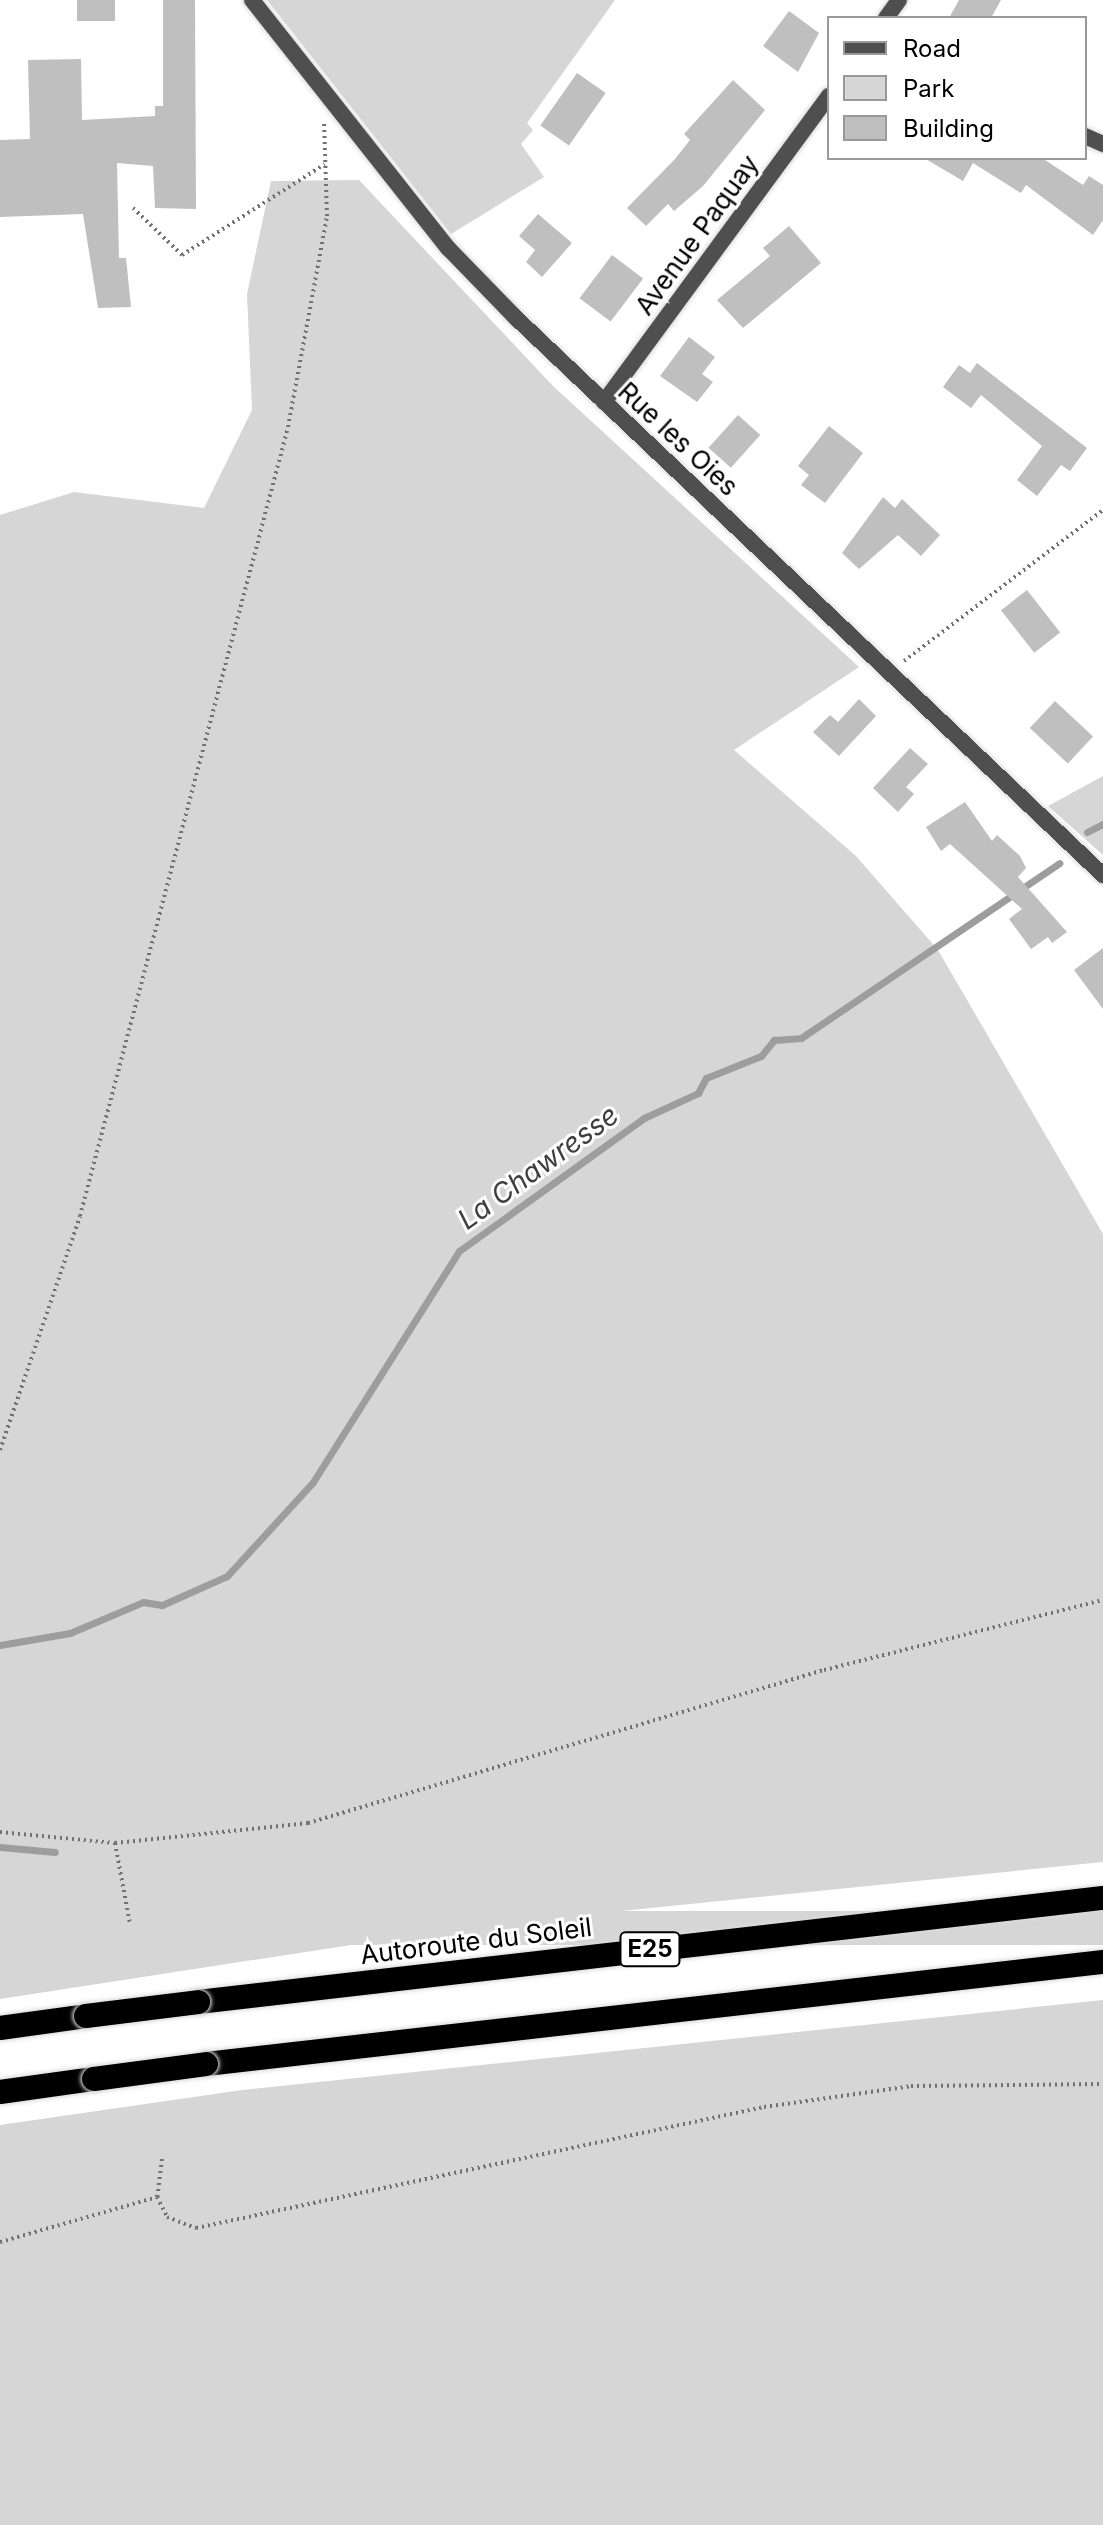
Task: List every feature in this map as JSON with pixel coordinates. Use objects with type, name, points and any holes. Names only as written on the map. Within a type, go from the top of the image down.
[{"type":"highway","name":"Autoroute du Soleil","points":[[0,2028],[198,2002],[1103,1898]]},
{"type":"highway","points":[[0,2092],[206,2064],[1103,1962]]},
{"type":"street","name":"Rue les Oies","points":[[255,1],[329,102],[450,251],[604,402],[1103,875]]},
{"type":"street","name":"Avenue Paquay","points":[[604,402],[827,99]]},
{"type":"path","points":[[0,1450],[80,1216],[288,427],[327,216],[325,164],[329,102]]},
{"type":"path","points":[[133,208],[182,255],[325,164]]},
{"type":"path","points":[[890,673],[1103,510]]},
{"type":"path","points":[[0,1832],[115,1843],[308,1823],[824,1670],[1103,1600]]},
{"type":"path","points":[[115,1843],[130,1924]]},
{"type":"path","points":[[162,2159],[157,2197],[167,2217],[196,2228],[764,2107],[911,2086],[1103,2084]]},
{"type":"path","points":[[0,2242],[157,2197]]},
{"type":"green space","points":[[267,0],[615,0],[527,123],[533,130],[521,144],[544,177],[451,234]]},
{"type":"green space","points":[[359,180],[553,386],[859,667],[734,750],[856,856],[938,950],[1103,1234],[1103,1862],[474,1926],[0,1999],[0,515],[74,492],[204,508],[252,410],[247,294],[271,181]]},
{"type":"green space","points":[[1103,776],[1103,855],[1048,806]]},
{"type":"green space","points":[[0,1911],[1103,1911],[1103,1945],[0,1945]]},
{"type":"green space","points":[[1103,2000],[1103,2525],[0,2525],[0,2125],[242,2090]]},
{"type":"building","points":[[77,0],[115,0],[115,21],[77,21]]},
{"type":"building","points":[[163,0],[195,0],[196,209],[155,208],[153,166],[117,163],[119,258],[126,258],[131,307],[98,308],[83,214],[0,217],[0,140],[30,139],[28,60],[81,59],[82,120],[155,116],[155,106],[163,106]]},
{"type":"building","points":[[959,0],[1001,0],[992,16],[950,16]]},
{"type":"building","points":[[789,11],[819,33],[798,72],[763,46]]},
{"type":"building","points":[[577,73],[606,93],[569,146],[540,125]]},
{"type":"building","points":[[733,80],[765,110],[703,186],[674,211],[668,204],[646,226],[627,208],[675,159],[690,140],[684,134]]},
{"type":"building","points":[[927,160],[1045,160],[1083,185],[1089,176],[1103,185],[1103,220],[1093,235],[1026,185],[1021,193],[973,163],[963,181]]},
{"type":"building","points":[[538,214],[572,243],[542,277],[526,262],[535,250],[519,236]]},
{"type":"building","points":[[789,226],[821,263],[743,328],[717,300],[770,256],[763,248]]},
{"type":"building","points":[[612,255],[643,278],[611,322],[580,298]]},
{"type":"building","points":[[689,337],[715,357],[702,374],[713,382],[697,402],[660,376]]},
{"type":"building","points":[[977,363],[1087,448],[1070,471],[1061,465],[1037,496],[1017,480],[1042,446],[981,395],[971,408],[943,387],[959,365],[970,373]]},
{"type":"building","points":[[738,415],[760,435],[731,468],[709,448]]},
{"type":"building","points":[[829,426],[863,453],[825,503],[801,485],[809,475],[798,466]]},
{"type":"building","points":[[883,497],[895,508],[902,499],[940,535],[921,556],[898,535],[859,569],[842,553]]},
{"type":"building","points":[[1027,590],[1060,633],[1034,653],[1001,610]]},
{"type":"building","points":[[859,699],[876,716],[839,756],[813,732],[830,715],[838,722]]},
{"type":"building","points":[[1055,701],[1093,736],[1068,764],[1030,728]]},
{"type":"building","points":[[910,748],[928,764],[906,787],[914,794],[898,812],[873,788]]},
{"type":"building","points":[[965,802],[992,841],[997,835],[1020,856],[1026,868],[1018,877],[1067,932],[1052,943],[1048,937],[1031,949],[1009,919],[1022,909],[950,844],[941,851],[926,827]]},
{"type":"building","points":[[1103,948],[1103,1009],[1074,970]]},
{"type":"waterway","points":[[1087,832],[1103,824]]},
{"type":"waterway","name":"La Chawresse","points":[[0,1645],[70,1633],[143,1602],[162,1605],[227,1576],[313,1482],[459,1251],[644,1118],[698,1093],[706,1078],[761,1056],[774,1040],[801,1038],[1059,863]]},
{"type":"waterway","name":"La Chawresse","points":[[0,1847],[55,1852]]}]
